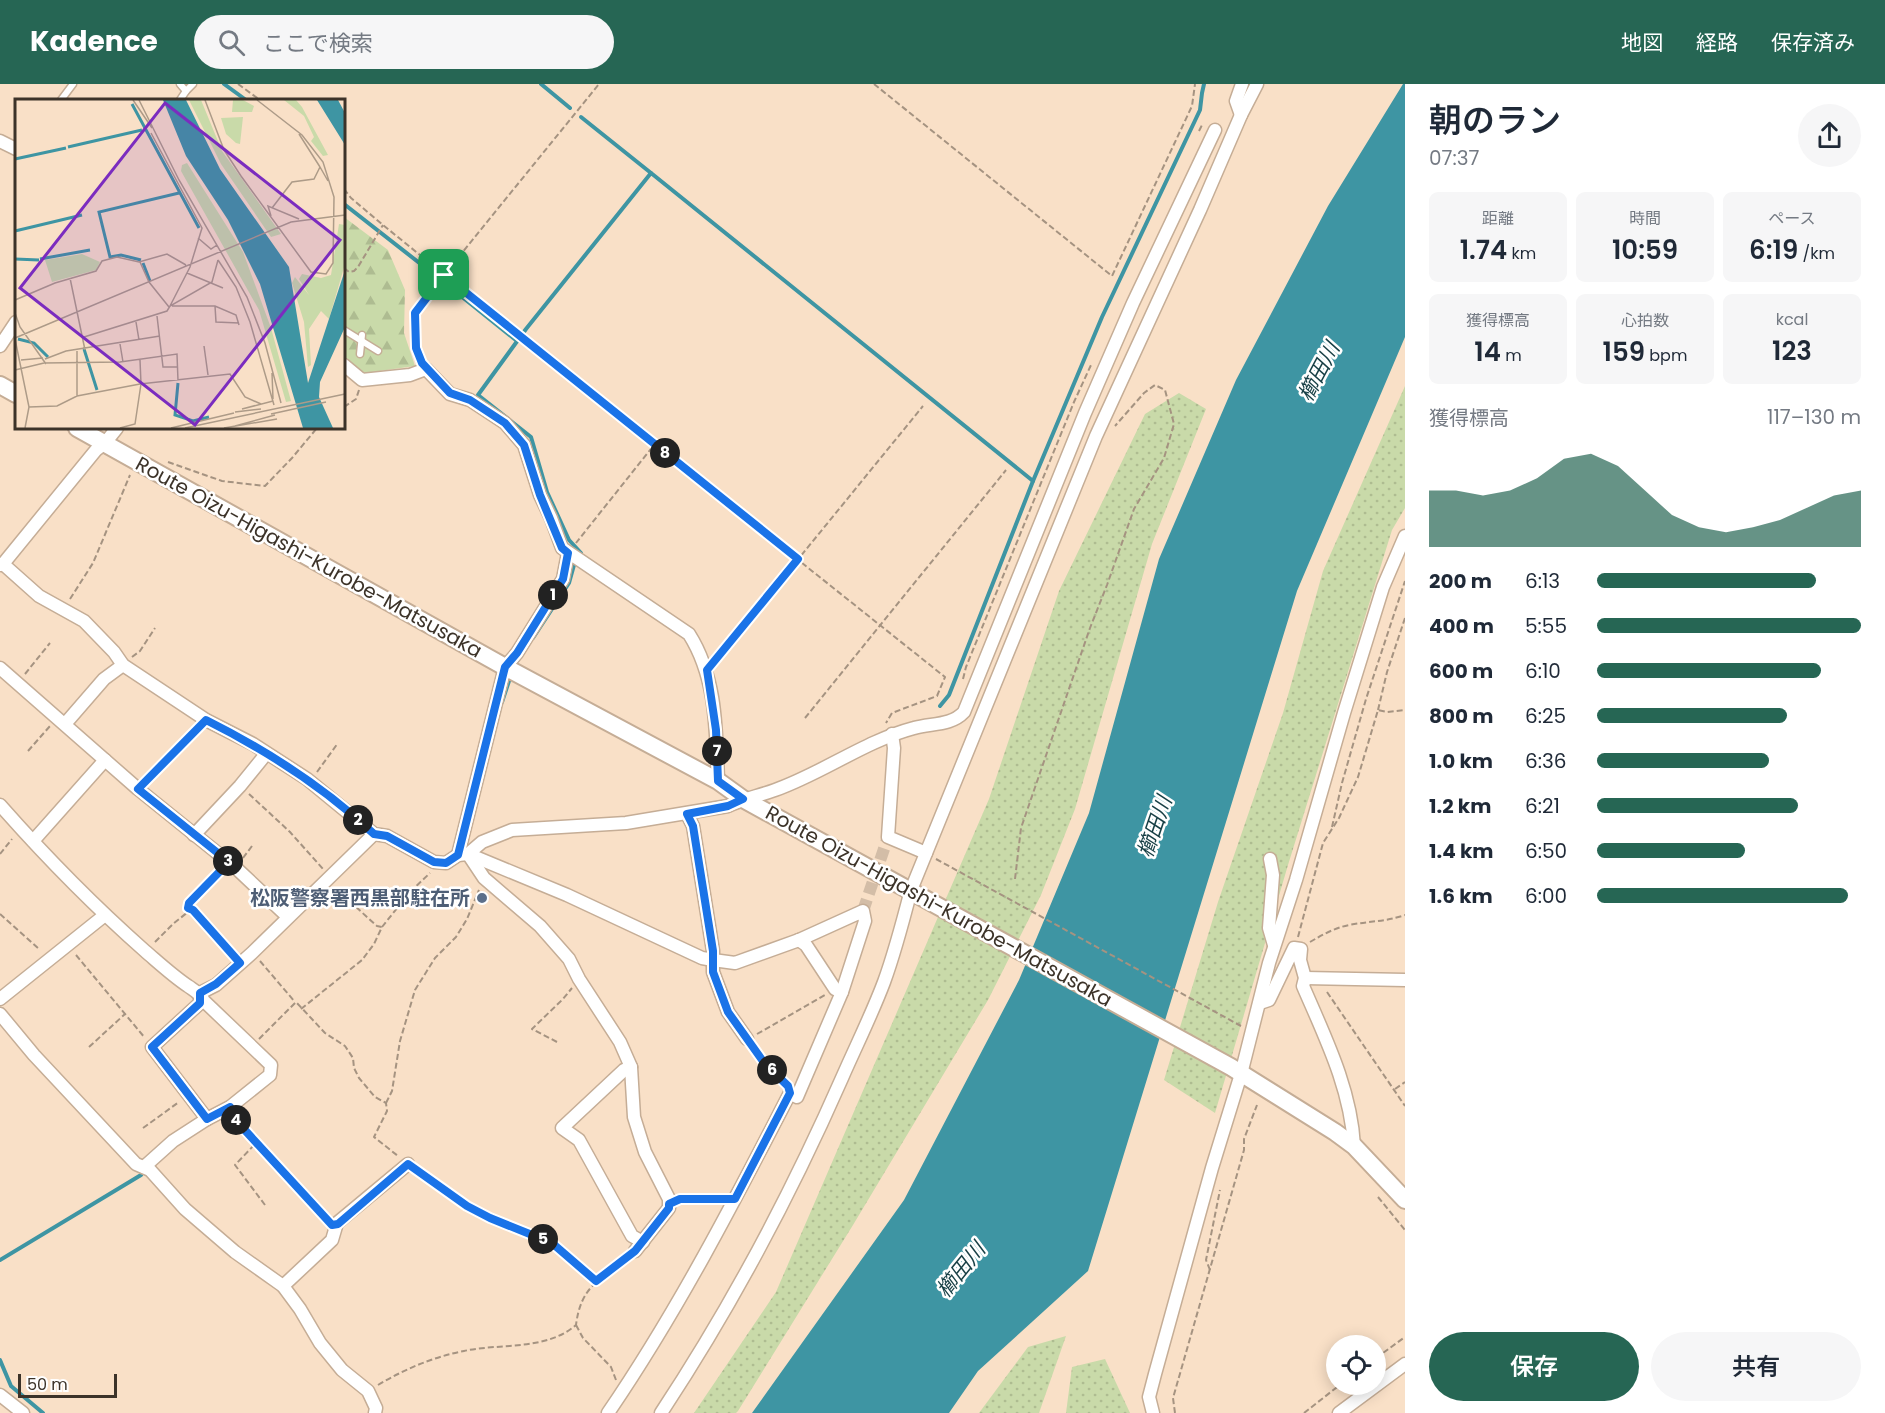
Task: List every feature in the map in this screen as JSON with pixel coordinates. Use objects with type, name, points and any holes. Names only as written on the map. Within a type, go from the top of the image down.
[{"type":"main road","points":[[0,385],[15,393]]},
{"type":"main road","name":"Route Oizu-Higashi-Kurobe-Matsusaka","points":[[79,429],[510,670],[718,781],[743,799],[1236,1071],[1311,1116],[1354,1146],[1405,1200]]},
{"type":"street","points":[[1241,115],[1236,101],[1242,84]]},
{"type":"street","points":[[661,1413],[724,1312],[821,1126],[884,982],[902,925],[1096,436],[1257,84]]},
{"type":"street","points":[[116,429],[96,450],[2,565],[39,596],[84,621],[123,664],[206,720],[253,744],[307,779],[374,834],[387,836],[434,862],[446,863],[482,842],[512,830],[626,823],[728,806],[775,790],[892,734],[957,720],[964,712],[1085,413],[1133,303],[1215,130]]},
{"type":"street","points":[[0,141],[15,148]]},
{"type":"street","points":[[0,346],[15,324]]},
{"type":"street","points":[[345,366],[362,380],[410,375],[426,369],[450,393],[470,400],[505,423],[524,445],[540,495],[562,548],[690,634],[707,670],[716,730],[718,781]]},
{"type":"street","points":[[1153,1413],[1149,1397],[1212,1168],[1236,1071],[1252,1032],[1269,963],[1383,587],[1405,536]]},
{"type":"street","points":[[463,854],[510,670],[517,653],[563,579],[568,553]]},
{"type":"street","points":[[61,721],[104,679],[123,664]]},
{"type":"street","points":[[0,668],[138,789],[229,862],[288,917]]},
{"type":"street","points":[[892,734],[894,748],[888,837],[930,855]]},
{"type":"street","points":[[194,835],[240,786],[266,754]]},
{"type":"street","points":[[33,841],[105,760]]},
{"type":"street","points":[[0,805],[105,915],[188,986],[200,993],[204,1001],[271,1065],[270,1075],[230,1107],[207,1119],[173,1142],[144,1167]]},
{"type":"street","points":[[687,814],[693,826],[713,972],[728,1012],[747,1039]]},
{"type":"street","points":[[200,993],[216,984],[240,963],[374,834]]},
{"type":"street","points":[[463,854],[484,878],[540,926],[569,959],[579,979],[620,1042],[631,1067],[634,1117],[645,1152],[669,1199],[669,1208],[639,1246],[579,1140],[562,1128],[624,1070],[631,1067]]},
{"type":"street","points":[[463,854],[567,895],[702,958],[713,960],[735,963],[800,940],[862,911],[865,921],[797,1097],[790,1093],[683,1292],[608,1413]]},
{"type":"street","points":[[1270,859],[1273,875],[1269,928],[1275,945]]},
{"type":"street","points":[[0,999],[105,915]]},
{"type":"street","points":[[800,940],[839,990]]},
{"type":"street","points":[[1260,1003],[1269,1000],[1294,948],[1301,950],[1300,960],[1305,978],[1303,986],[1339,1070],[1353,1127],[1354,1146]]},
{"type":"street","points":[[1305,978],[1405,980]]},
{"type":"street","points":[[200,993],[200,1003],[152,1047],[207,1119]]},
{"type":"street","points":[[0,1014],[34,1055],[135,1164],[150,1170],[185,1209],[235,1252],[283,1286],[320,1343],[342,1370],[368,1391],[376,1408],[375,1413]]},
{"type":"street","points":[[283,1286],[332,1240],[338,1224],[408,1164]]},
{"type":"street","points":[[1339,1413],[1405,1364]]},
{"type":"street","points":[[0,1395],[23,1413]]},
{"type":"lane","points":[[62,99],[73,84]]},
{"type":"lane","points":[[180,84],[186,91]]},
{"type":"lane","points":[[181,99],[193,84]]},
{"type":"lane","points":[[345,330],[361,338],[378,351]]},
{"type":"lane","points":[[360,354],[361,338]]},
{"type":"path","points":[[238,84],[259,99]]},
{"type":"path","points":[[426,369],[416,348],[415,313],[598,84]]},
{"type":"path","points":[[874,84],[1112,276],[1192,106],[1195,84]]},
{"type":"path","points":[[345,190],[351,198],[444,275],[945,677],[937,696],[892,713],[873,744]]},
{"type":"path","points":[[345,269],[349,272],[358,267],[383,225]]},
{"type":"path","points":[[345,406],[356,399],[362,380]]},
{"type":"path","points":[[1015,879],[1021,828],[1090,628],[1134,509],[1164,458],[1173,424],[1165,390],[1155,385],[1144,393],[1106,436],[1096,436]]},
{"type":"path","points":[[707,670],[923,406]]},
{"type":"path","points":[[578,541],[654,444]]},
{"type":"path","points":[[805,718],[1006,471]]},
{"type":"path","points":[[1332,830],[1342,783],[1366,699],[1405,581]]},
{"type":"path","points":[[1405,618],[1387,672],[1358,777],[1332,830],[1323,843],[1298,936],[1301,950],[1310,942],[1332,930],[1348,925],[1388,921],[1405,915]]},
{"type":"path","points":[[123,664],[140,651],[155,628]]},
{"type":"path","points":[[17,683],[50,643]]},
{"type":"path","points":[[1378,710],[1388,712],[1405,710]]},
{"type":"path","points":[[138,789],[206,720]]},
{"type":"path","points":[[28,751],[61,721]]},
{"type":"path","points":[[307,779],[318,771],[338,742]]},
{"type":"path","points":[[240,786],[290,831],[328,878],[377,926],[382,927]]},
{"type":"path","points":[[0,854],[16,834],[19,826]]},
{"type":"path","points":[[930,855],[1252,1032]]},
{"type":"path","points":[[146,951],[188,912],[189,903],[229,862]]},
{"type":"path","points":[[301,1009],[362,960],[374,944],[382,927],[410,892],[436,868],[446,863]]},
{"type":"path","points":[[484,878],[467,919],[456,937],[435,958],[415,990],[400,1041],[392,1091],[386,1103],[387,1111],[374,1137],[408,1164],[475,1210],[552,1243],[596,1281]]},
{"type":"path","points":[[188,908],[193,910],[240,963]]},
{"type":"path","points":[[0,914],[50,960]]},
{"type":"path","points":[[69,946],[152,1047]]},
{"type":"path","points":[[252,952],[325,1034],[345,1046],[353,1058],[354,1068],[359,1078],[375,1097],[386,1103]]},
{"type":"path","points":[[557,1042],[532,1029],[563,999],[579,979]]},
{"type":"path","points":[[1326,980],[1322,985],[1405,1106]]},
{"type":"path","points":[[790,1093],[788,1086],[765,1064],[747,1039],[839,990]]},
{"type":"path","points":[[252,1046],[296,1002]]},
{"type":"path","points":[[89,1047],[125,1014]]},
{"type":"path","points":[[1395,1089],[1405,1082]]},
{"type":"path","points":[[143,1128],[189,1095]]},
{"type":"path","points":[[1175,1413],[1173,1398],[1244,1150],[1244,1138],[1257,1105]]},
{"type":"path","points":[[230,1107],[231,1115],[332,1225],[338,1224]]},
{"type":"path","points":[[257,1142],[235,1165],[265,1205]]},
{"type":"path","points":[[1210,1271],[1206,1260],[1220,1191]]},
{"type":"path","points":[[1378,1197],[1405,1230]]},
{"type":"path","points":[[669,1204],[680,1199],[735,1199]]},
{"type":"path","points":[[625,1388],[617,1383],[611,1367],[583,1338],[576,1325],[578,1307],[596,1281],[639,1246]]},
{"type":"path","points":[[368,1391],[396,1374],[429,1359],[466,1350],[541,1342],[566,1333],[576,1325]]},
{"type":"path","points":[[1386,1351],[1405,1337]]},
{"type":"path","points":[[1304,1413],[1327,1395]]},
{"type":"green space","points":[[345,218],[388,250],[405,290],[404,333],[415,366],[365,373],[345,358]]},
{"type":"green space","points":[[1405,386],[1405,508],[1392,530],[1288,865],[1215,1113],[1164,1080],[1218,902],[1283,713],[1323,571]]},
{"type":"green space","points":[[1179,393],[1206,409],[1152,544],[1075,809],[1041,895],[988,1000],[738,1411],[736,1413],[694,1413],[776,1292],[989,799],[1059,591],[1145,414]]},
{"type":"green space","points":[[1066,1336],[1039,1413],[979,1413],[1028,1347]]},
{"type":"green space","points":[[1105,1359],[1130,1413],[1066,1413],[1072,1367]]},
{"type":"water","name":"櫛田川","points":[[1405,84],[1405,337],[1297,591],[1088,1271],[978,1371],[949,1413],[752,1413],[904,1200],[1019,980],[1089,813],[1159,559],[1236,380],[1328,206]]},
{"type":"waterway","points":[[224,84],[245,99]]},
{"type":"waterway","points":[[541,84],[570,108]]},
{"type":"waterway","points":[[940,706],[949,695],[1033,481],[1102,317],[1200,110],[1204,84]]},
{"type":"waterway","points":[[581,117],[651,173]]},
{"type":"waterway","points":[[580,554],[569,540],[547,492],[531,437],[478,395],[526,329],[651,173],[1033,481]]},
{"type":"waterway","points":[[345,205],[436,276]]},
{"type":"waterway","points":[[446,284],[517,341]]},
{"type":"waterway","points":[[533,638],[569,583],[574,565]]},
{"type":"waterway","points":[[502,702],[511,675]]},
{"type":"waterway","points":[[0,1260],[141,1175]]},
{"type":"waterway","points":[[0,1360],[11,1386],[43,1413]]},
{"type":"tunnel","points":[[863,911],[888,837]]},
{"type":"place","name":"松阪警察署西黒部駐在所","points":[[482,898]]},
{"type":"route","points":[[444,275],[798,559],[707,670],[716,730],[718,781],[743,799],[728,806],[687,814],[693,826],[713,951],[713,972],[728,1012],[765,1064],[788,1086],[790,1093],[735,1199],[680,1199],[669,1204],[669,1208],[635,1251],[596,1281],[552,1243],[490,1218],[467,1206],[408,1164],[338,1224],[332,1225],[231,1115],[230,1107],[207,1119],[152,1047],[200,1003],[200,993],[216,984],[240,963],[193,910],[188,908],[189,903],[229,862],[138,789],[206,720],[253,744],[307,779],[374,834],[387,836],[434,862],[446,863],[458,855],[505,667],[517,653],[563,579],[568,553],[562,548],[540,495],[524,445],[505,423],[470,400],[450,393],[426,369],[416,348],[415,313],[444,275]]}]
